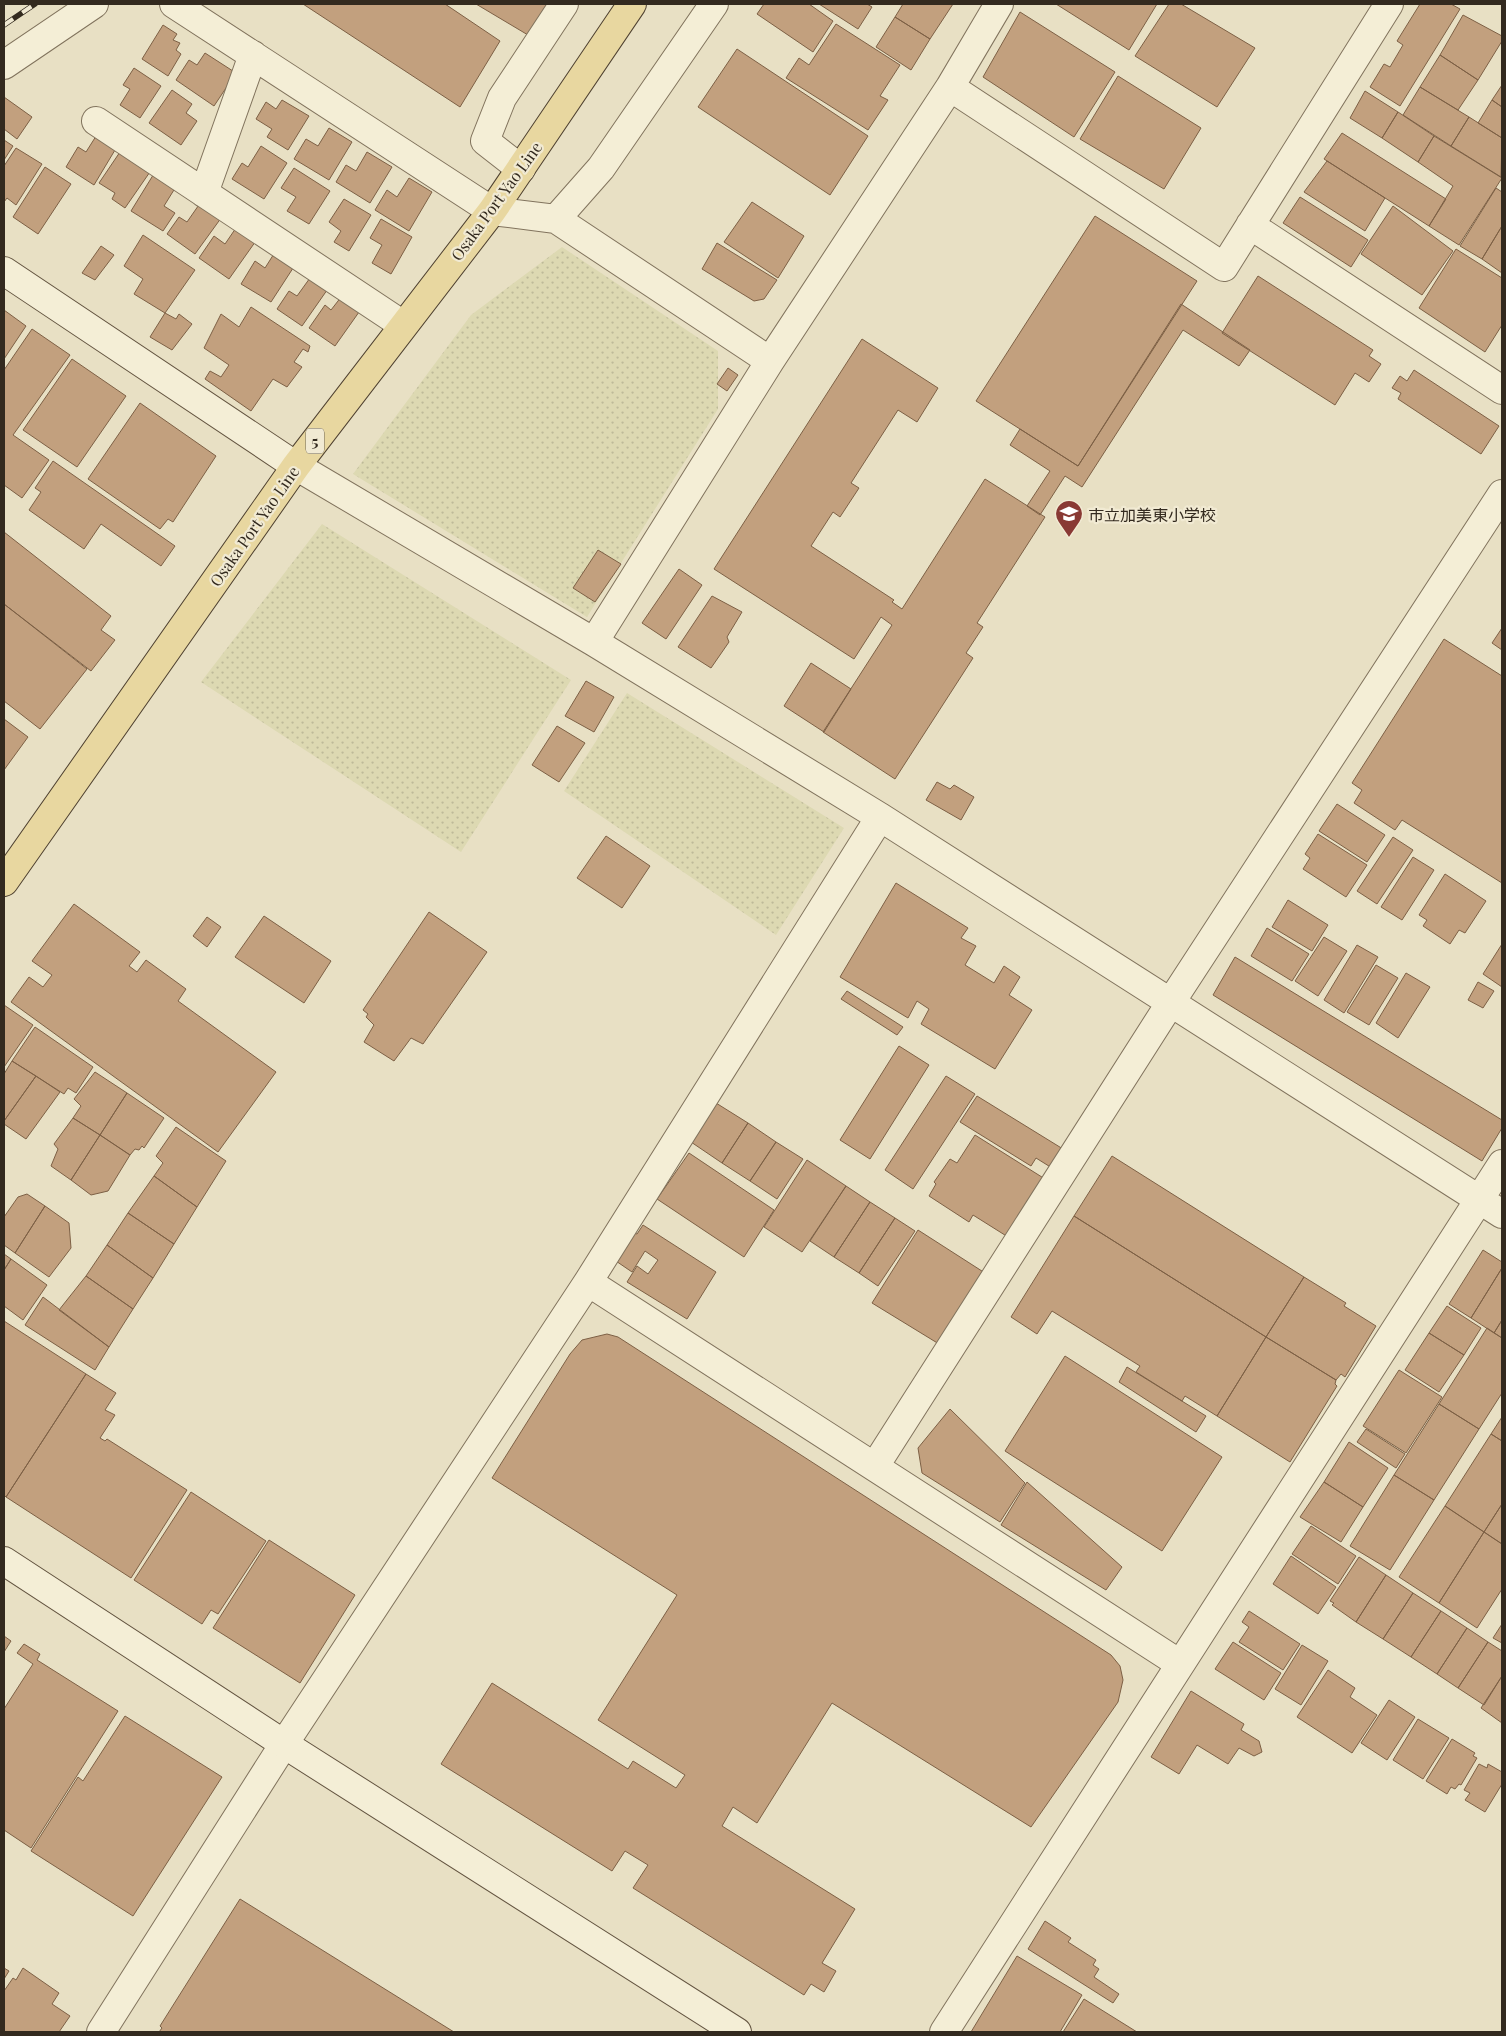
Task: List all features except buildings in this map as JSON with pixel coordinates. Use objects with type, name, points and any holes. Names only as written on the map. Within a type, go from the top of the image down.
[{"type":"main road","name":"Osaka Port Yao Line","points":[[4,882],[296,466],[492,210],[632,4]]},
{"type":"street","points":[[4,65],[94,4]]},
{"type":"street","points":[[174,4],[492,210],[556,219],[770,361]]},
{"type":"street","points":[[521,168],[485,141],[502,98],[564,4]]},
{"type":"street","points":[[556,219],[601,168],[714,4]]},
{"type":"street","points":[[594,642],[770,361],[950,87],[999,4]]},
{"type":"street","points":[[950,87],[1224,267],[1388,4]]},
{"type":"street","points":[[204,193],[253,55]]},
{"type":"street","points":[[96,121],[403,325]]},
{"type":"street","points":[[1250,225],[1502,390]]},
{"type":"street","points":[[4,271],[296,466],[594,642],[880,817],[1491,1206]]},
{"type":"street","points":[[875,1466],[1171,1002],[1502,494]]},
{"type":"street","points":[[101,2032],[284,1744],[588,1282],[880,817]]},
{"type":"street","points":[[944,2032],[1180,1664],[1491,1206],[1502,1164]]},
{"type":"street","points":[[588,1282],[1180,1664]]},
{"type":"street","points":[[4,1560],[284,1744],[737,2032]]},
{"type":"shaded area","points":[[562,247],[718,351],[718,409],[587,617],[353,474],[471,315]]},
{"type":"shaded area","points":[[322,524],[571,680],[461,852],[201,682]]},
{"type":"shaded area","points":[[627,693],[844,828],[776,935],[564,791]]},
{"type":"railway","points":[[4,25],[35,4]]},
{"type":"place","name":"市立加美東小学校","points":[[1069,538]]}]
